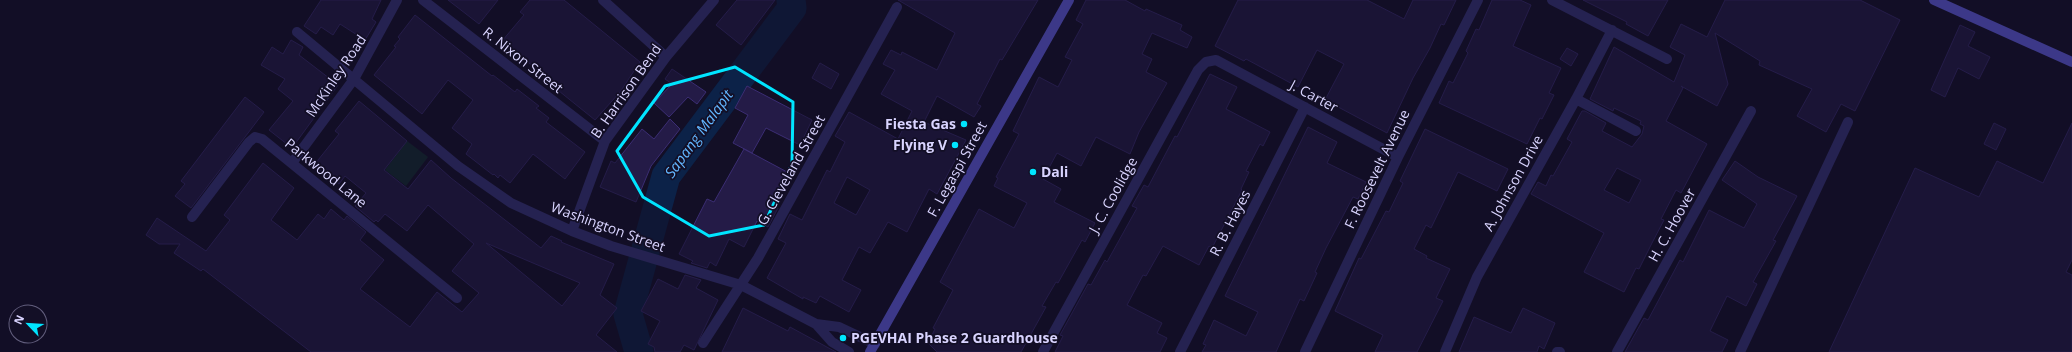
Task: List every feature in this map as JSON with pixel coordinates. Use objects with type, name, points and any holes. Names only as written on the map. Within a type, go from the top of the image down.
[{"type":"main road","name":"F. Legaspi Street","points":[[873,348],[1068,0]]},
{"type":"main road","points":[[1934,0],[2072,62]]},
{"type":"street","name":"McKinley Road","points":[[292,163],[354,79],[398,0]]},
{"type":"street","name":"R. Nixon Street","points":[[424,0],[605,141]]},
{"type":"street","points":[[604,0],[666,57]]},
{"type":"street","name":"B. Harrison Bend","points":[[572,232],[605,141],[666,57],[714,0]]},
{"type":"street","name":"F. Roosevelt Avenue","points":[[1305,352],[1398,157],[1478,0]]},
{"type":"street","points":[[1552,0],[1667,59]]},
{"type":"street","name":"G. Cleveland Street","points":[[703,343],[758,258],[897,7]]},
{"type":"street","name":"A. Johnson Drive","points":[[1445,352],[1477,277],[1576,99],[1612,30]]},
{"type":"street","name":"Washington Street","points":[[297,32],[458,166],[511,203],[572,232],[636,254],[741,285],[816,324],[839,327],[873,348]]},
{"type":"street","name":"J. Carter","points":[[1216,60],[1398,157]]},
{"type":"street","name":"J. C. Coolidge","points":[[1043,352],[1198,70],[1206,62],[1216,60]]},
{"type":"street","points":[[1576,99],[1636,132]]},
{"type":"street","name":"R. B. Hayes","points":[[1180,352],[1304,107]]},
{"type":"street","name":"H. C. Hoover","points":[[1617,352],[1751,111]]},
{"type":"street","points":[[1740,352],[1848,122]]},
{"type":"street","name":"Parkwood Lane","points":[[192,217],[249,142],[255,137],[262,139],[457,298]]},
{"type":"street","name":"Washington Street","points":[[816,324],[832,342],[849,352]]},
{"type":"highlighted area","points":[[735,67],[793,102],[792,164],[764,225],[709,236],[643,197],[617,151],[665,86]]},
{"type":"green space","points":[[407,141],[428,157],[406,186],[385,170]]},
{"type":"building","points":[[321,0],[381,0],[372,19],[376,22],[365,40],[340,24],[333,35],[321,27],[316,34],[304,26]]},
{"type":"building","points":[[448,0],[498,0],[479,24]]},
{"type":"building","points":[[530,0],[564,0],[640,62],[620,92],[595,120],[559,91],[561,89],[502,41],[524,15],[520,12]]},
{"type":"building","points":[[737,0],[775,0],[741,45],[716,25]]},
{"type":"building","points":[[898,0],[1038,0],[1002,60],[1000,59],[977,104],[981,106],[974,117],[937,96],[924,122],[966,140],[937,194],[929,189],[907,232],[888,222],[870,253],[859,247],[842,280],[861,290],[849,312],[820,296],[816,303],[803,297],[803,299],[767,278],[786,243],[778,239],[790,214],[802,220],[827,170],[830,172],[845,142],[835,136],[849,112],[898,139],[912,111],[881,94],[895,70],[883,64],[891,50],[901,55],[902,52],[937,70],[955,33]],"holes":[[[847,177],[870,190],[856,215],[834,203]]]},
{"type":"building","points":[[1086,0],[1125,0],[1145,11],[1146,9],[1182,25],[1180,30],[1192,37],[1187,48],[1152,33],[1142,54],[1152,59],[1146,72],[1167,83],[1139,132],[1130,154],[1096,137],[1081,166],[1057,153],[1043,179],[1061,189],[1054,202],[1095,223],[1085,242],[1082,240],[1058,283],[1056,282],[1042,306],[1046,307],[1021,352],[937,352],[928,343],[935,329],[933,328],[953,290],[940,282],[979,209],[1014,228],[1027,203],[994,186],[998,178],[996,177],[1019,134],[1013,131],[1039,77],[1058,87],[1072,60],[1065,57],[1083,24],[1076,20]]},
{"type":"building","points":[[1238,0],[1367,0],[1404,19],[1413,0],[1456,0],[1444,25],[1441,24],[1387,133],[1325,100],[1344,64],[1317,50],[1298,87],[1246,59],[1244,61],[1215,46]]},
{"type":"building","points":[[1492,0],[1520,0],[1531,5],[1513,46],[1561,68],[1549,93],[1554,95],[1527,144],[1439,103],[1449,81],[1453,83],[1468,53],[1466,51],[1476,29],[1479,30]]},
{"type":"building","points":[[1583,0],[1668,0],[1648,36],[1626,24],[1627,22]]},
{"type":"building","points":[[1725,0],[1860,0],[1900,20],[1855,111],[1841,104],[1826,132],[1797,116],[1812,89],[1759,65],[1760,61],[1715,33],[1728,84],[1717,106],[1681,86],[1683,88],[1666,121],[1707,144],[1681,193],[1676,190],[1661,219],[1664,220],[1639,269],[1636,268],[1624,292],[1584,272],[1604,233],[1531,194],[1538,182],[1546,186],[1551,175],[1553,176],[1572,142],[1567,139],[1582,111],[1585,111],[1606,123],[1602,131],[1632,147],[1642,134],[1644,126],[1640,124],[1641,121],[1614,108],[1613,111],[1590,99],[1614,47],[1674,82],[1685,55],[1670,47],[1681,24],[1707,37]],"holes":[[[1617,168],[1641,180],[1629,203],[1604,190]]]},
{"type":"building","points":[[415,15],[492,76],[493,75],[515,92],[517,89],[539,106],[536,108],[549,118],[546,122],[585,152],[565,179],[533,154],[510,183],[500,175],[498,178],[466,154],[472,144],[452,128],[473,100],[448,80],[422,114],[374,75],[396,47],[394,46],[400,39],[398,37]]},
{"type":"building","points":[[1960,25],[1975,32],[1968,46],[1990,57],[1979,79],[1958,68],[1945,97],[1931,90]]},
{"type":"building","points":[[291,40],[303,47],[299,55],[338,85],[292,148],[269,130],[293,101],[278,89],[285,79],[261,65],[272,47],[283,54]]},
{"type":"building","points":[[1567,48],[1578,54],[1571,66],[1560,59]]},
{"type":"building","points":[[820,63],[839,74],[831,89],[812,78]]},
{"type":"building","points":[[672,69],[706,92],[697,104],[688,97],[669,117],[654,103],[672,84],[665,79]]},
{"type":"building","points":[[1210,74],[1237,87],[1226,109],[1270,132],[1263,146],[1260,144],[1246,171],[1249,172],[1241,189],[1242,190],[1212,248],[1209,246],[1199,265],[1163,246],[1146,276],[1143,275],[1127,305],[1162,323],[1157,333],[1167,338],[1160,352],[1055,352],[1063,336],[1060,335],[1088,284],[1091,285],[1105,260],[1107,262],[1137,208],[1132,206],[1144,185],[1148,187],[1175,136],[1177,137]]},
{"type":"building","points":[[747,86],[812,120],[800,145],[766,128],[752,153],[733,143],[748,115],[735,108]]},
{"type":"building","points":[[245,97],[264,112],[191,208],[175,196],[185,184],[181,181]]},
{"type":"building","points":[[359,101],[407,141],[384,170],[408,189],[431,160],[451,178],[541,248],[551,236],[562,241],[561,242],[614,264],[600,295],[617,308],[596,335],[617,352],[311,352],[203,269],[201,271],[174,253],[180,244],[159,244],[146,235],[157,218],[206,251],[230,220],[224,215],[263,163],[294,188],[271,220],[297,240],[318,214],[324,219],[331,209],[344,220],[347,216],[366,232],[360,240],[384,260],[360,289],[410,327],[437,292],[462,312],[479,293],[452,271],[474,244],[428,205],[407,231],[385,214],[378,222],[376,220],[374,222],[355,206],[366,193],[345,176],[339,184],[314,165],[339,134],[335,131]],"holes":[[[486,243],[580,283],[562,306]]]},
{"type":"building","points":[[670,119],[680,129],[651,166],[636,202],[600,187],[611,161],[615,163],[642,129],[654,139]]},
{"type":"building","points":[[1994,123],[2006,129],[1996,150],[1984,144]]},
{"type":"building","points":[[2072,123],[2072,260],[2066,272],[2072,275],[2072,352],[1829,352],[1915,168],[1979,197],[1997,161],[2043,183]]},
{"type":"building","points":[[1308,127],[1337,142],[1327,163],[1366,182],[1358,199],[1353,197],[1326,248],[1315,272],[1317,273],[1304,301],[1300,299],[1276,352],[1202,352],[1206,345],[1203,344],[1214,320],[1246,336],[1258,312],[1225,296]]},
{"type":"building","points":[[1425,129],[1508,169],[1497,191],[1458,172],[1431,228],[1426,225],[1414,249],[1427,256],[1426,258],[1450,269],[1436,298],[1443,301],[1417,352],[1375,352],[1383,335],[1335,311],[1359,258],[1361,259],[1386,211],[1389,212],[1403,183],[1400,181]]},
{"type":"building","points":[[744,149],[789,173],[772,205],[778,208],[768,227],[757,221],[744,247],[729,239],[716,266],[710,262],[707,268],[691,263],[693,261],[679,254],[707,199],[714,202]]},
{"type":"building","points":[[1735,161],[1758,177],[1797,196],[1773,240],[1776,241],[1753,282],[1757,284],[1746,306],[1727,296],[1710,331],[1728,340],[1722,352],[1625,352],[1644,318],[1648,320],[1680,260],[1683,262],[1709,210],[1744,228],[1757,204],[1722,180]]},
{"type":"building","points":[[685,275],[701,280],[696,288],[718,300],[694,350],[684,345],[680,352],[655,352],[654,347],[648,344],[660,321],[641,311],[658,279],[678,289]]},
{"type":"building","points":[[743,308],[788,331],[790,327],[836,352],[722,352]]},
{"type":"building","points":[[1523,308],[1555,323],[1544,349],[1539,346],[1537,352],[1459,352],[1474,317],[1511,333]]},
{"type":"waterway","name":"Sapang Malapit","points":[[639,352],[628,314],[666,176],[792,8],[791,0]]},
{"type":"place","name":"Fiesta Gas","points":[[964,124]]},
{"type":"place","name":"Flying V","points":[[955,145]]},
{"type":"place","name":"Dali","points":[[1033,172]]},
{"type":"place","name":"PGEVHAI Phase 2 Guardhouse","points":[[843,338]]}]
